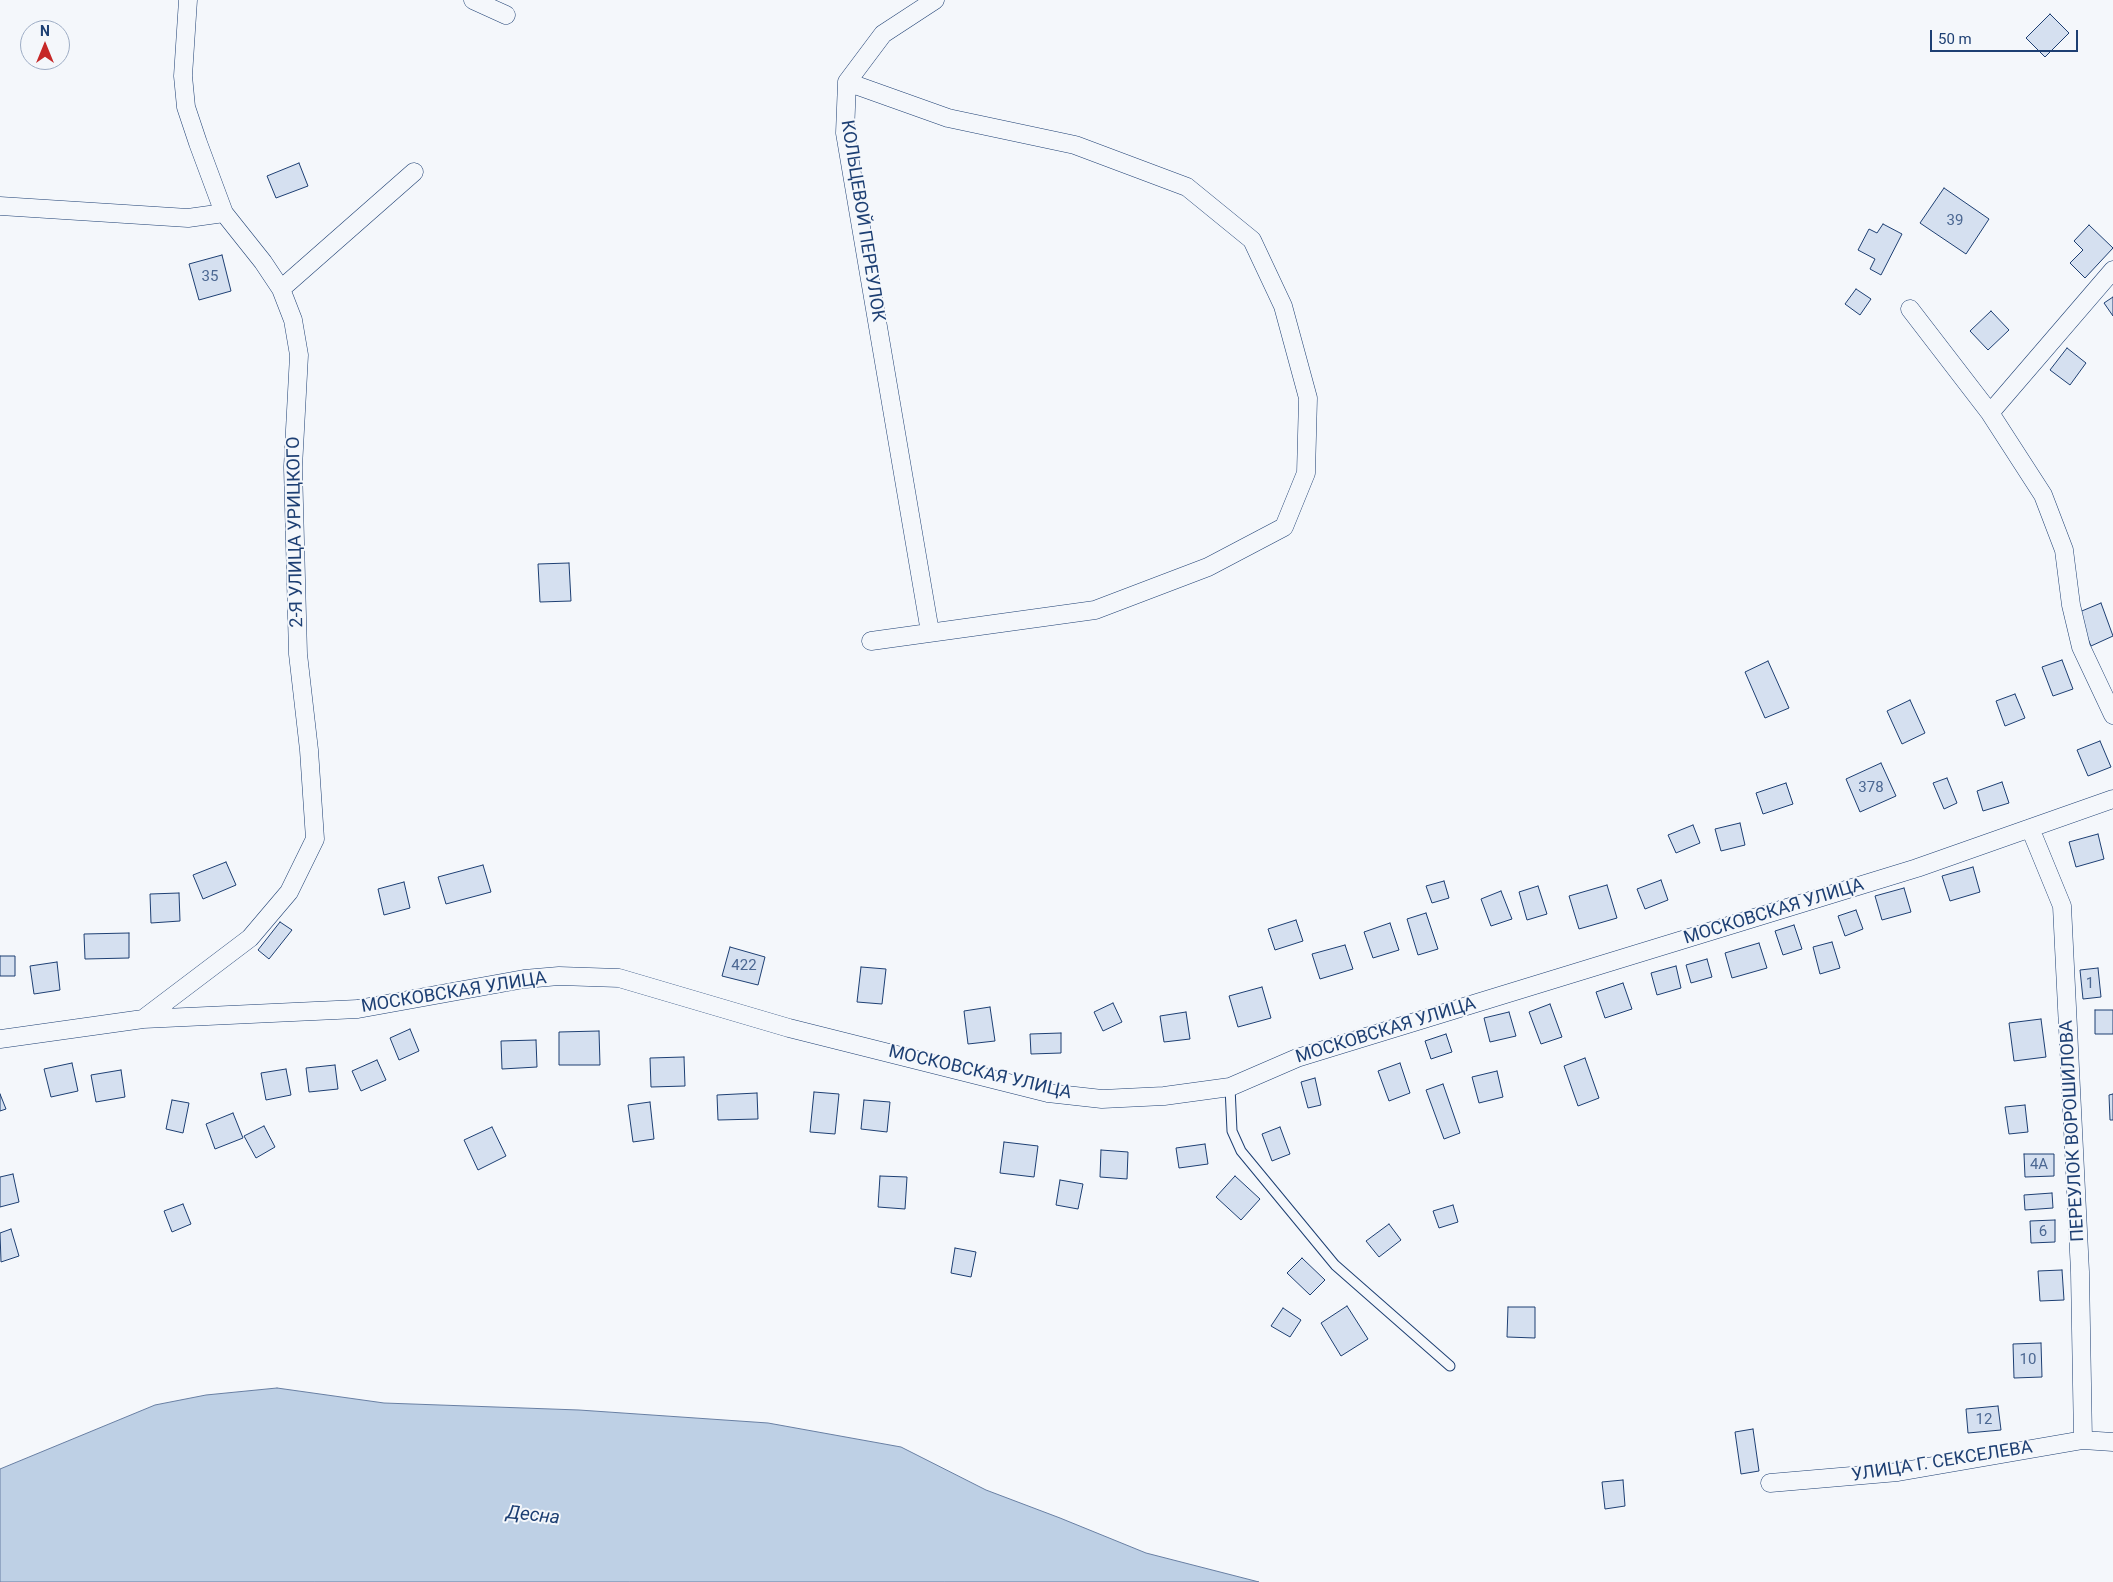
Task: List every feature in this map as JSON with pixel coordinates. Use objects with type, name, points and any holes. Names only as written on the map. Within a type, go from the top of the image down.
[{"type":"street","name":"2-Я УЛИЦА УРИЦКОГО","points":[[143,1019],[250,938],[289,892],[315,839],[309,750],[298,654],[293,467],[298,355],[293,320],[281,289],[263,262],[224,213],[186,107],[184,76],[188,0]]},
{"type":"street","points":[[474,0],[506,14]]},
{"type":"street","points":[[871,641],[1095,610],[1208,567],[1284,527],[1306,473],[1308,398],[1283,306],[1252,240],[1187,188],[1075,145],[948,118],[846,82],[883,34],[935,0]]},
{"type":"street","name":"КОЛЬЦЕВОЙ ПЕРЕУЛОК","points":[[846,82],[844,133],[930,632]]},
{"type":"street","points":[[281,289],[414,172]]},
{"type":"street","points":[[0,206],[188,218],[224,213]]},
{"type":"street","points":[[1990,413],[2113,270]]},
{"type":"street","points":[[1910,309],[1990,413],[2043,495],[2064,550],[2070,605],[2081,647],[2113,715]]},
{"type":"street","name":"МОСКОВСКАЯ УЛИЦА","points":[[0,1039],[143,1019],[358,1009],[524,979],[559,976],[619,978],[789,1028],[1048,1093],[1102,1099],[1164,1096],[1230,1086],[1297,1058],[1917,868],[2113,799]]},
{"type":"street","name":"ПЕРЕУЛОК ВОРОШИЛОВА","points":[[2030,828],[2062,906],[2080,1272],[2082,1440]]},
{"type":"street","name":"УЛИЦА Г. СЕКСЕЛЕВА","points":[[1770,1483],[1898,1472],[2082,1440],[2113,1442]]},
{"type":"lane","points":[[1230,1086],[1232,1131],[1241,1151],[1335,1265],[1450,1366]]},
{"type":"water","name":"Десна","points":[[277,1388],[384,1403],[579,1410],[768,1423],[901,1447],[986,1490],[1146,1553],[1259,1582],[0,1582],[0,1469],[155,1405],[206,1395]]},
{"type":"building","points":[[2050,14],[2069,33],[2045,57],[2026,38]]},
{"type":"building","points":[[299,163],[308,186],[276,198],[267,176]]},
{"type":"building","points":[[1944,188],[1989,219],[1966,254],[1920,223]]},
{"type":"building","points":[[1883,224],[1902,234],[1881,275],[1870,269],[1875,259],[1858,250],[1869,229],[1877,233]]},
{"type":"building","points":[[2089,225],[2113,248],[2085,278],[2070,263],[2083,250],[2074,241]]},
{"type":"building","points":[[222,255],[231,291],[199,300],[189,264]]},
{"type":"building","points":[[1856,289],[1871,299],[1860,315],[1845,304]]},
{"type":"building","points":[[2113,297],[2113,316],[2104,303]]},
{"type":"building","points":[[1991,311],[2009,330],[1988,350],[1970,331]]},
{"type":"building","points":[[2067,348],[2086,363],[2070,385],[2050,370]]},
{"type":"building","points":[[569,563],[571,601],[540,602],[538,564]]},
{"type":"building","points":[[2101,603],[2113,636],[2091,646],[2077,613]]},
{"type":"building","points":[[2062,660],[2073,689],[2053,696],[2042,667]]},
{"type":"building","points":[[1768,661],[1789,708],[1765,718],[1745,672]]},
{"type":"building","points":[[2015,694],[2025,718],[2005,726],[1996,701]]},
{"type":"building","points":[[1910,700],[1925,733],[1902,744],[1887,711]]},
{"type":"building","points":[[2100,741],[2111,767],[2088,776],[2077,750]]},
{"type":"building","points":[[1881,763],[1896,796],[1860,812],[1846,779]]},
{"type":"building","points":[[1947,778],[1957,803],[1944,809],[1933,783]]},
{"type":"building","points":[[2002,782],[2009,803],[1983,811],[1977,791]]},
{"type":"building","points":[[1786,783],[1793,804],[1763,814],[1756,793]]},
{"type":"building","points":[[1740,823],[1745,845],[1721,851],[1715,829]]},
{"type":"building","points":[[1693,825],[1700,843],[1676,853],[1668,835]]},
{"type":"building","points":[[2098,834],[2104,859],[2076,867],[2069,842]]},
{"type":"building","points":[[226,862],[236,885],[203,899],[193,875]]},
{"type":"building","points":[[483,865],[491,892],[446,904],[438,877]]},
{"type":"building","points":[[1973,867],[1980,892],[1950,901],[1942,876]]},
{"type":"building","points":[[1661,880],[1668,900],[1645,909],[1637,889]]},
{"type":"building","points":[[1444,881],[1449,898],[1432,903],[1426,886]]},
{"type":"building","points":[[404,882],[410,908],[384,915],[378,889]]},
{"type":"building","points":[[1607,885],[1617,918],[1579,929],[1569,896]]},
{"type":"building","points":[[1538,886],[1547,914],[1527,920],[1519,892]]},
{"type":"building","points":[[1904,888],[1911,912],[1882,920],[1875,896]]},
{"type":"building","points":[[1501,891],[1512,919],[1491,926],[1481,899]]},
{"type":"building","points":[[179,893],[180,921],[151,923],[150,894]]},
{"type":"building","points":[[1856,910],[1863,929],[1845,936],[1838,916]]},
{"type":"building","points":[[1426,913],[1438,949],[1418,955],[1407,919]]},
{"type":"building","points":[[1296,920],[1303,941],[1275,950],[1268,929]]},
{"type":"building","points":[[280,922],[292,930],[269,959],[258,950]]},
{"type":"building","points":[[1390,923],[1399,950],[1373,958],[1364,932]]},
{"type":"building","points":[[1794,925],[1802,949],[1783,955],[1775,931]]},
{"type":"building","points":[[129,933],[129,958],[85,959],[84,934]]},
{"type":"building","points":[[1832,942],[1840,968],[1820,974],[1813,947]]},
{"type":"building","points":[[1759,943],[1767,968],[1732,978],[1725,953]]},
{"type":"building","points":[[1345,945],[1353,969],[1320,979],[1312,954]]},
{"type":"building","points":[[730,947],[765,957],[758,985],[722,976]]},
{"type":"building","points":[[0,956],[15,956],[15,976],[0,976]]},
{"type":"building","points":[[1707,959],[1712,977],[1691,983],[1686,965]]},
{"type":"building","points":[[57,962],[60,990],[34,994],[30,966]]},
{"type":"building","points":[[1676,966],[1681,988],[1657,995],[1651,973]]},
{"type":"building","points":[[861,967],[886,969],[882,1004],[857,1002]]},
{"type":"building","points":[[2098,968],[2101,997],[2083,999],[2080,970]]},
{"type":"building","points":[[1623,983],[1632,1009],[1605,1018],[1596,992]]},
{"type":"building","points":[[1262,987],[1271,1018],[1238,1027],[1229,996]]},
{"type":"building","points":[[1113,1003],[1122,1022],[1103,1031],[1094,1012]]},
{"type":"building","points":[[1550,1004],[1562,1037],[1541,1044],[1529,1012]]},
{"type":"building","points":[[990,1007],[995,1041],[968,1044],[964,1011]]},
{"type":"building","points":[[2095,1010],[2113,1010],[2113,1034],[2095,1034]]},
{"type":"building","points":[[1186,1012],[1190,1039],[1164,1042],[1160,1016]]},
{"type":"building","points":[[1509,1012],[1516,1036],[1490,1042],[1484,1018]]},
{"type":"building","points":[[2041,1019],[2046,1057],[2014,1061],[2009,1023]]},
{"type":"building","points":[[410,1029],[419,1051],[399,1060],[390,1038]]},
{"type":"building","points":[[599,1031],[600,1065],[559,1065],[559,1032]]},
{"type":"building","points":[[1061,1033],[1061,1053],[1031,1054],[1030,1034]]},
{"type":"building","points":[[1446,1034],[1452,1052],[1431,1059],[1425,1041]]},
{"type":"building","points":[[536,1040],[537,1067],[502,1069],[501,1041]]},
{"type":"building","points":[[684,1057],[685,1086],[651,1087],[650,1058]]},
{"type":"building","points":[[1585,1058],[1599,1098],[1578,1106],[1564,1066]]},
{"type":"building","points":[[377,1060],[386,1080],[361,1091],[352,1071]]},
{"type":"building","points":[[72,1063],[78,1091],[51,1097],[44,1069]]},
{"type":"building","points":[[1400,1063],[1410,1093],[1389,1101],[1378,1071]]},
{"type":"building","points":[[335,1065],[338,1089],[309,1092],[306,1068]]},
{"type":"building","points":[[286,1069],[291,1095],[266,1100],[261,1073]]},
{"type":"building","points":[[121,1070],[125,1097],[96,1102],[91,1075]]},
{"type":"building","points":[[1497,1071],[1503,1097],[1479,1103],[1472,1077]]},
{"type":"building","points":[[1315,1078],[1321,1105],[1308,1108],[1301,1082]]},
{"type":"building","points":[[1443,1084],[1460,1133],[1444,1139],[1426,1090]]},
{"type":"building","points":[[814,1092],[839,1094],[835,1134],[810,1132]]},
{"type":"building","points":[[757,1093],[758,1119],[718,1120],[717,1095]]},
{"type":"building","points":[[0,1094],[6,1109],[0,1111]]},
{"type":"building","points":[[2113,1094],[2113,1120],[2110,1120],[2109,1095]]},
{"type":"building","points":[[172,1100],[189,1103],[183,1133],[166,1129]]},
{"type":"building","points":[[864,1100],[890,1102],[887,1132],[861,1129]]},
{"type":"building","points":[[650,1102],[654,1139],[633,1142],[628,1105]]},
{"type":"building","points":[[2025,1105],[2028,1132],[2009,1134],[2005,1107]]},
{"type":"building","points":[[233,1113],[243,1138],[215,1149],[206,1124]]},
{"type":"building","points":[[264,1126],[275,1147],[256,1158],[244,1136]]},
{"type":"building","points":[[492,1127],[506,1156],[478,1170],[464,1140]]},
{"type":"building","points":[[1280,1127],[1290,1154],[1272,1161],[1262,1134]]},
{"type":"building","points":[[1004,1142],[1038,1146],[1034,1177],[1000,1173]]},
{"type":"building","points":[[1205,1144],[1208,1164],[1179,1168],[1176,1148]]},
{"type":"building","points":[[1101,1150],[1128,1152],[1127,1179],[1100,1177]]},
{"type":"building","points":[[2024,1154],[2054,1154],[2054,1176],[2025,1177]]},
{"type":"building","points":[[13,1174],[19,1202],[0,1207],[0,1177]]},
{"type":"building","points":[[880,1176],[907,1177],[905,1209],[878,1207]]},
{"type":"building","points":[[1235,1176],[1260,1199],[1241,1220],[1216,1197]]},
{"type":"building","points":[[1060,1180],[1083,1184],[1078,1209],[1056,1205]]},
{"type":"building","points":[[2052,1193],[2053,1208],[2025,1210],[2024,1195]]},
{"type":"building","points":[[183,1204],[191,1224],[172,1232],[164,1211]]},
{"type":"building","points":[[1453,1205],[1458,1222],[1439,1228],[1433,1211]]},
{"type":"building","points":[[2055,1220],[2055,1242],[2031,1243],[2030,1221]]},
{"type":"building","points":[[1389,1224],[1401,1240],[1379,1257],[1366,1241]]},
{"type":"building","points":[[11,1229],[19,1256],[1,1262],[0,1233]]},
{"type":"building","points":[[955,1248],[976,1252],[971,1277],[951,1273]]},
{"type":"building","points":[[1302,1258],[1325,1280],[1310,1295],[1287,1273]]},
{"type":"building","points":[[2062,1270],[2064,1300],[2040,1301],[2038,1271]]},
{"type":"building","points":[[1347,1306],[1368,1339],[1341,1356],[1321,1323]]},
{"type":"building","points":[[1508,1307],[1535,1307],[1535,1338],[1507,1337]]},
{"type":"building","points":[[1283,1308],[1301,1320],[1290,1337],[1271,1326]]},
{"type":"building","points":[[2041,1343],[2042,1377],[2014,1378],[2013,1344]]},
{"type":"building","points":[[1998,1406],[2001,1430],[1968,1433],[1966,1409]]},
{"type":"building","points":[[1753,1429],[1759,1471],[1741,1474],[1735,1432]]},
{"type":"building","points":[[1623,1480],[1625,1506],[1605,1509],[1602,1482]]}]
